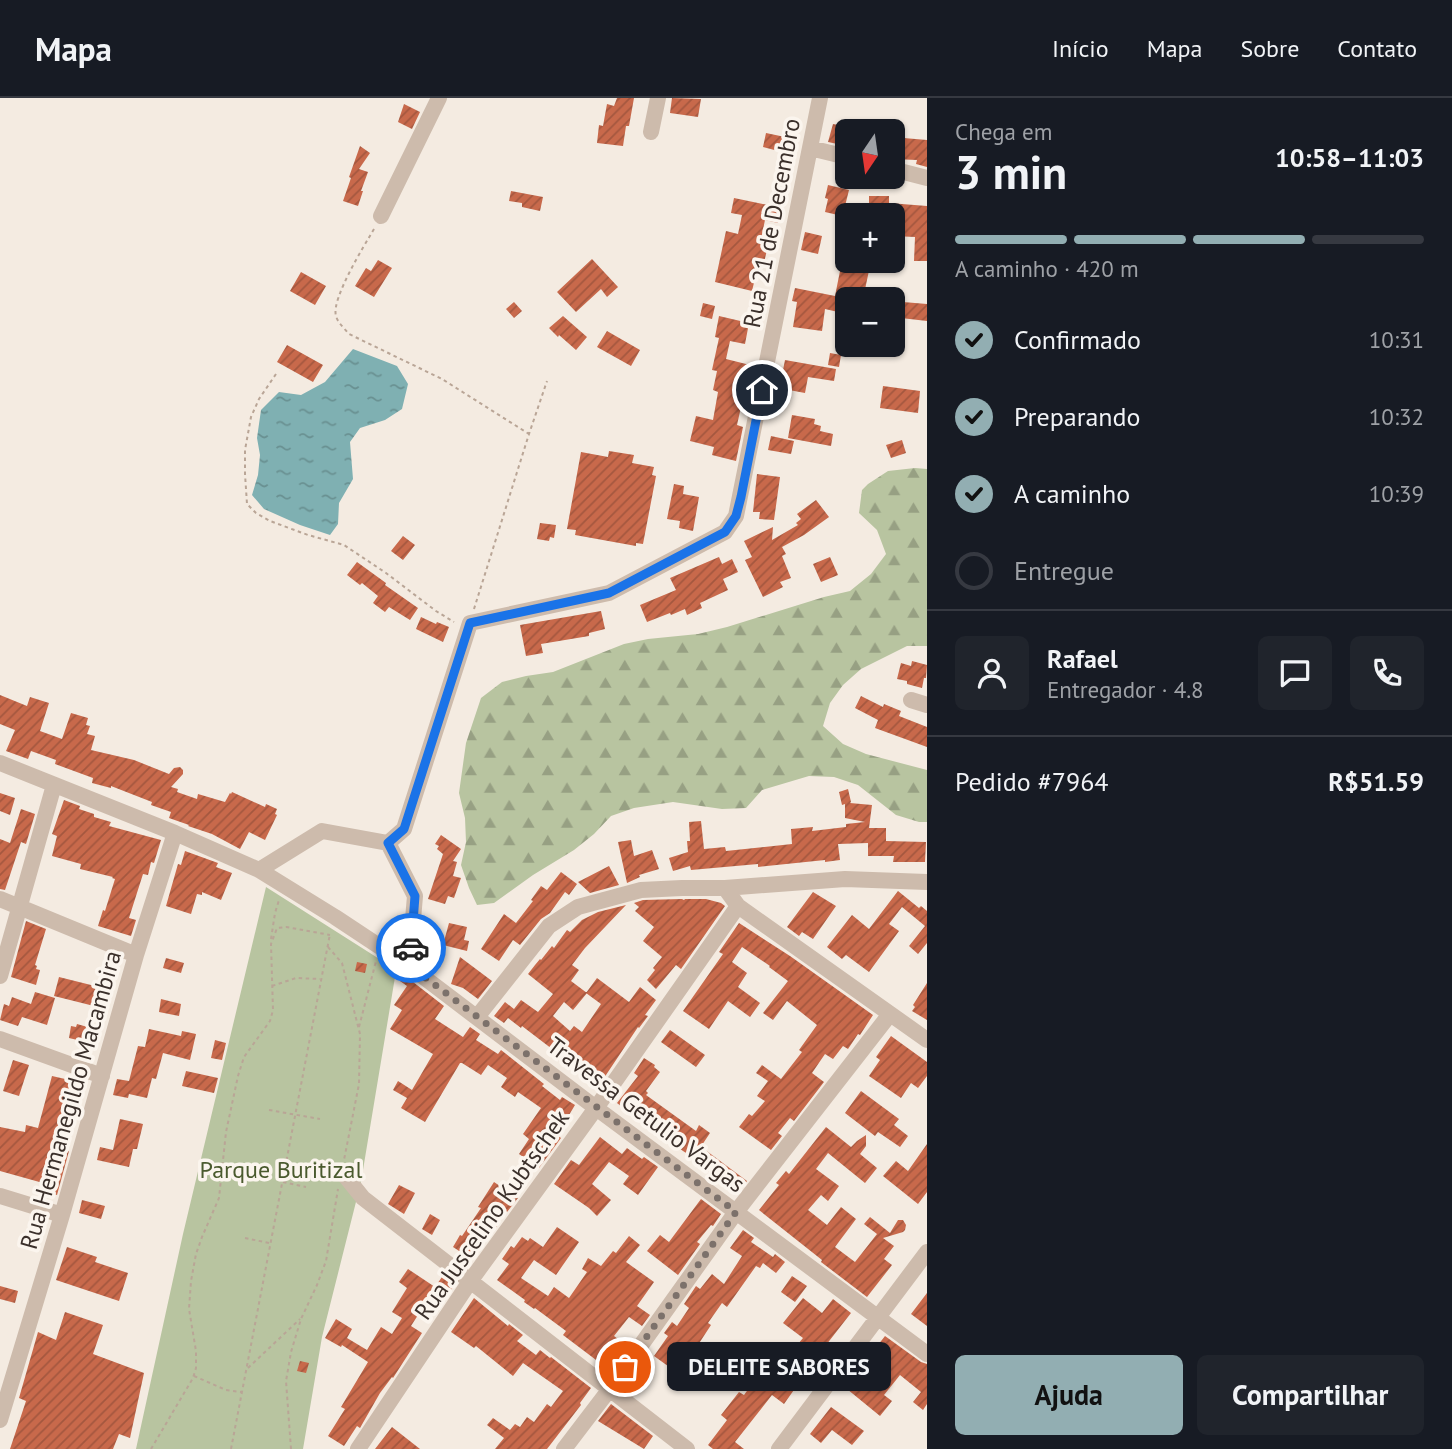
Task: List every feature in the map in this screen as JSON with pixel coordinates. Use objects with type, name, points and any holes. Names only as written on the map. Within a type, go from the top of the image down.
[{"type":"street","points":[[381,216],[439,98]]},
{"type":"street","points":[[651,132],[658,98]]},
{"type":"street","name":"Rua 21 de Decembro","points":[[469,626],[609,593],[725,532],[736,516],[820,98]]},
{"type":"street","points":[[810,148],[835,155]]},
{"type":"street","points":[[905,172],[927,178]]},
{"type":"street","points":[[388,843],[404,829],[469,626]]},
{"type":"street","name":"Travessa Getulio Vargas","points":[[0,764],[175,833],[259,870],[335,917],[410,966],[927,1354]]},
{"type":"street","points":[[0,976],[54,785]]},
{"type":"street","points":[[259,870],[322,831],[388,843]]},
{"type":"street","name":"Rua Hermanegildo Macambira","points":[[0,1420],[136,955],[175,833]]},
{"type":"street","points":[[388,843],[415,896],[410,966]]},
{"type":"street","points":[[478,1017],[549,926],[578,907],[640,890],[724,888],[845,879],[927,882]]},
{"type":"street","points":[[724,888],[738,906],[927,1040]]},
{"type":"street","points":[[0,899],[136,955]]},
{"type":"street","name":"Rua Juscelino Kubtschek","points":[[358,1449],[471,1280],[738,906]]},
{"type":"street","points":[[564,1449],[736,1212],[890,1014]]},
{"type":"street","points":[[0,1039],[102,1076]]},
{"type":"street","points":[[342,1172],[363,1198],[687,1449]]},
{"type":"street","points":[[0,1196],[62,1215]]},
{"type":"street","points":[[779,1449],[927,1252]]},
{"type":"path","points":[[381,216],[346,279],[338,300],[335,313],[340,324],[349,334],[442,379],[528,434]]},
{"type":"path","points":[[276,374],[259,399],[251,417],[245,450],[247,505],[270,521],[344,545],[450,621],[469,626],[547,381]]},
{"type":"path","points":[[151,1449],[194,1376],[196,1368],[189,1309],[191,1281],[196,1254],[219,1198],[226,1132],[238,1076],[244,1057],[270,1021],[273,1010],[271,944],[275,913],[285,886]]},
{"type":"path","points":[[231,1449],[327,946],[335,917]]},
{"type":"path","points":[[271,944],[277,928],[286,927],[330,935]]},
{"type":"path","points":[[327,946],[342,963],[359,1028]]},
{"type":"path","points":[[291,1449],[286,1381],[291,1352],[301,1319],[326,1261],[359,1084],[359,1028],[380,946]]},
{"type":"path","points":[[272,986],[296,978],[321,979]]},
{"type":"path","points":[[269,1110],[320,1119]]},
{"type":"path","points":[[282,1182],[306,1187]]},
{"type":"path","points":[[245,1238],[270,1243]]},
{"type":"path","points":[[246,1369],[301,1319]]},
{"type":"path","points":[[194,1376],[226,1390],[242,1392]]},
{"type":"green space","points":[[927,469],[927,646],[907,646],[861,669],[843,685],[830,703],[823,726],[843,744],[866,754],[927,770],[927,822],[896,815],[858,785],[834,777],[809,776],[762,790],[746,808],[722,809],[673,802],[634,808],[611,816],[574,850],[494,903],[477,905],[461,865],[466,842],[465,818],[459,793],[466,743],[481,698],[502,682],[553,672],[624,644],[698,634],[850,591],[871,574],[886,554],[877,530],[859,513],[862,490],[888,471]]},
{"type":"green space","name":"Parque Buritizal","points":[[266,887],[396,971],[361,1182],[322,1337],[303,1449],[136,1449],[183,1234]]},
{"type":"water","points":[[353,349],[397,366],[408,384],[402,409],[385,420],[360,428],[350,442],[353,479],[339,503],[338,524],[330,535],[264,509],[252,495],[260,455],[257,438],[261,410],[279,392],[301,395],[325,382]]},
{"type":"building","points":[[617,98],[634,98],[623,146],[597,143],[599,125],[603,126],[607,104],[614,106]]},
{"type":"building","points":[[672,98],[701,99],[698,117],[670,113]]},
{"type":"building","points":[[404,104],[420,112],[412,129],[398,122]]},
{"type":"building","points":[[835,124],[835,143],[828,142]]},
{"type":"building","points":[[766,133],[785,137],[782,152],[763,147]]},
{"type":"building","points":[[905,138],[927,140],[927,167],[916,164],[917,160],[905,160]]},
{"type":"building","points":[[360,146],[370,153],[359,169],[368,172],[358,206],[343,201]]},
{"type":"building","points":[[828,185],[835,189],[849,190],[846,203],[835,203],[835,214],[825,212],[828,199],[825,198]]},
{"type":"building","points":[[511,191],[543,197],[540,211],[509,201]]},
{"type":"building","points":[[869,196],[889,196],[889,203],[869,203]]},
{"type":"building","points":[[734,198],[782,208],[778,223],[765,220],[761,239],[769,241],[763,267],[758,266],[752,291],[715,282],[726,231],[738,234],[742,215],[731,213]]},
{"type":"building","points":[[905,204],[927,206],[927,261],[914,261],[915,237],[905,237]]},
{"type":"building","points":[[805,232],[822,236],[818,254],[801,250]]},
{"type":"building","points":[[592,259],[618,287],[607,297],[601,289],[576,312],[557,292]]},
{"type":"building","points":[[378,260],[392,268],[374,297],[355,286],[366,268],[371,271]]},
{"type":"building","points":[[301,272],[326,286],[315,305],[290,291]]},
{"type":"building","points":[[840,273],[868,273],[866,287],[837,287]]},
{"type":"building","points":[[795,288],[835,296],[835,311],[825,309],[822,331],[793,327],[797,302],[792,301]]},
{"type":"building","points":[[514,302],[522,311],[514,318],[506,309]]},
{"type":"building","points":[[905,302],[927,304],[927,321],[905,318]]},
{"type":"building","points":[[703,303],[715,306],[712,319],[700,316]]},
{"type":"building","points":[[563,316],[587,337],[576,350],[549,328]]},
{"type":"building","points":[[719,316],[749,323],[745,344],[730,341],[726,359],[754,366],[749,399],[743,398],[737,425],[743,427],[736,461],[712,455],[714,447],[690,441],[696,416],[713,420],[718,392],[713,390],[717,371],[712,370],[719,338],[715,337]]},
{"type":"building","points":[[607,331],[640,350],[631,366],[597,347]]},
{"type":"building","points":[[287,345],[323,365],[313,382],[277,362]]},
{"type":"building","points":[[830,353],[841,357],[839,367],[828,365]]},
{"type":"building","points":[[785,360],[836,369],[834,381],[808,377],[805,393],[789,390],[788,395],[772,391],[775,373],[782,375]]},
{"type":"building","points":[[883,386],[920,391],[918,413],[880,408]]},
{"type":"building","points":[[792,415],[815,419],[814,424],[821,426],[820,431],[833,434],[831,446],[788,438]]},
{"type":"building","points":[[771,436],[794,441],[791,454],[768,450]]},
{"type":"building","points":[[902,440],[906,453],[891,458],[886,445]]},
{"type":"building","points":[[609,451],[634,455],[632,463],[654,467],[652,475],[656,476],[643,544],[636,543],[636,546],[575,535],[576,530],[567,529],[581,452],[608,457]]},
{"type":"building","points":[[757,474],[780,477],[774,520],[759,519],[760,512],[753,512]]},
{"type":"building","points":[[674,484],[684,486],[683,494],[699,497],[693,531],[679,528],[680,521],[667,519]]},
{"type":"building","points":[[816,500],[829,517],[782,547],[786,554],[782,556],[791,578],[780,582],[783,587],[763,597],[745,560],[752,557],[744,541],[773,527],[772,540],[798,525],[796,523],[801,519],[797,514]]},
{"type":"building","points":[[540,523],[556,525],[554,538],[550,537],[549,541],[537,539]]},
{"type":"building","points":[[403,536],[415,545],[403,560],[391,551]]},
{"type":"building","points":[[719,557],[722,564],[732,559],[738,572],[723,579],[728,590],[700,603],[702,608],[687,615],[685,609],[647,622],[640,605],[676,590],[670,578]]},
{"type":"building","points":[[830,557],[838,575],[821,582],[813,564]]},
{"type":"building","points":[[357,562],[418,608],[410,620],[389,607],[385,612],[373,603],[378,596],[347,575]]},
{"type":"building","points":[[601,611],[605,629],[589,633],[589,636],[541,644],[543,653],[526,656],[520,625]]},
{"type":"building","points":[[421,617],[449,627],[443,642],[416,629]]},
{"type":"building","points":[[912,661],[927,665],[922,688],[897,679],[901,663],[911,666]]},
{"type":"building","points":[[0,695],[27,706],[30,697],[49,703],[40,731],[62,739],[71,713],[88,718],[86,725],[90,726],[87,734],[95,736],[91,750],[134,760],[169,774],[174,768],[180,767],[183,774],[171,787],[178,789],[177,792],[197,799],[198,794],[225,802],[232,792],[265,807],[266,804],[277,809],[277,815],[265,840],[249,832],[240,849],[212,834],[169,818],[171,812],[151,805],[152,802],[111,786],[92,783],[93,778],[55,764],[56,760],[31,751],[28,759],[6,751],[15,730],[0,724]]},
{"type":"building","points":[[861,696],[883,707],[884,704],[901,711],[899,716],[927,727],[927,747],[875,728],[878,720],[855,708]]},
{"type":"building","points":[[848,789],[850,803],[872,805],[869,828],[886,828],[886,841],[926,842],[925,862],[893,862],[894,856],[868,856],[868,843],[838,844],[840,860],[691,870],[690,866],[673,871],[669,858],[688,852],[689,822],[701,821],[704,849],[725,847],[726,851],[792,844],[791,829],[813,827],[812,831],[865,822],[845,818],[845,804],[842,805],[839,792]]},
{"type":"building","points":[[0,793],[15,798],[10,815],[0,811]]},
{"type":"building","points":[[64,800],[80,806],[79,809],[94,814],[94,817],[111,822],[109,826],[161,840],[148,875],[143,874],[129,918],[136,920],[131,936],[98,926],[115,879],[80,869],[81,864],[52,856],[57,836],[52,834]]},
{"type":"building","points":[[21,809],[35,814],[26,844],[21,842],[5,890],[0,889],[0,839],[10,843]]},
{"type":"building","points":[[441,835],[461,849],[453,861],[457,862],[453,876],[461,878],[454,898],[448,896],[445,904],[428,899],[443,854],[435,844]]},
{"type":"building","points":[[631,840],[634,856],[652,850],[659,869],[639,875],[640,877],[627,883],[618,842]]},
{"type":"building","points":[[185,851],[218,863],[216,867],[232,873],[221,900],[202,892],[202,895],[197,894],[191,914],[166,906],[178,864],[181,865]]},
{"type":"building","points":[[609,866],[619,885],[590,893],[578,882]]},
{"type":"building","points":[[561,872],[577,884],[569,895],[565,892],[550,913],[541,919],[520,945],[513,940],[499,961],[481,949],[504,914],[516,923],[541,886],[547,890]]},
{"type":"building","points":[[898,891],[927,911],[927,943],[918,954],[909,946],[925,926],[902,907],[889,924],[899,931],[869,972],[846,955],[842,959],[827,947],[852,915],[869,929]]},
{"type":"building","points":[[813,892],[836,906],[813,939],[802,932],[799,936],[787,927]]},
{"type":"building","points":[[706,899],[725,906],[681,969],[676,965],[656,989],[647,980],[662,957],[643,941],[654,927],[635,911],[639,907],[634,903],[643,900]]},
{"type":"building","points":[[626,905],[572,965],[579,970],[571,981],[586,993],[597,978],[629,1002],[640,987],[656,1000],[645,1015],[648,1016],[600,1084],[553,1057],[556,1052],[522,1026],[521,1028],[508,1018],[504,1023],[494,1016],[505,1002],[514,1009],[521,1000],[538,1012],[553,994],[528,974],[535,965],[552,946],[554,948],[567,930],[570,932],[582,920],[598,912]],"holes":[[[587,993],[601,1004],[582,1032],[574,1026],[570,1031],[553,1016],[564,1002],[573,1010]]]},
{"type":"building","points":[[26,921],[46,929],[35,965],[36,969],[40,970],[36,985],[11,977]]},
{"type":"building","points":[[449,923],[467,927],[464,940],[469,941],[467,951],[443,945]]},
{"type":"building","points":[[739,923],[873,1015],[848,1049],[843,1046],[833,1059],[825,1054],[812,1073],[824,1082],[794,1121],[790,1118],[778,1133],[782,1136],[771,1150],[739,1127],[749,1114],[752,1116],[765,1101],[757,1096],[768,1081],[756,1073],[762,1065],[781,1079],[802,1052],[799,1050],[817,1025],[787,1001],[773,1020],[763,1013],[788,981],[742,947],[732,962],[747,973],[738,987],[760,1003],[750,1017],[728,1001],[709,1029],[683,1011],[723,954],[719,952]]},
{"type":"building","points":[[460,957],[492,981],[478,999],[463,988],[451,984]]},
{"type":"building","points":[[166,958],[184,963],[181,973],[163,968]]},
{"type":"building","points":[[357,962],[367,964],[365,973],[355,971]]},
{"type":"building","points":[[404,975],[444,1006],[435,1019],[463,1037],[470,1027],[480,1034],[476,1040],[498,1054],[501,1050],[560,1100],[562,1097],[575,1105],[557,1135],[561,1138],[539,1168],[519,1154],[529,1139],[523,1134],[541,1108],[518,1092],[515,1097],[501,1087],[507,1078],[488,1065],[481,1075],[460,1063],[425,1122],[401,1108],[407,1098],[393,1090],[398,1081],[412,1090],[433,1054],[390,1029],[402,1010],[394,1005],[407,986],[400,981]]},
{"type":"building","points":[[59,977],[99,987],[94,1006],[54,996]]},
{"type":"building","points":[[927,983],[927,1020],[912,1011]]},
{"type":"building","points":[[35,992],[55,998],[47,1025],[22,1017],[18,1026],[0,1020],[4,1004],[9,1006],[12,997],[31,1004]]},
{"type":"building","points":[[161,999],[181,1004],[179,1016],[159,1012]]},
{"type":"building","points":[[77,1024],[98,1030],[94,1044],[69,1038],[71,1026],[76,1027]]},
{"type":"building","points":[[149,1029],[181,1036],[182,1031],[196,1034],[190,1060],[163,1053],[156,1079],[152,1078],[147,1098],[129,1094],[128,1098],[113,1095],[117,1079],[129,1081],[138,1046],[145,1047]]},
{"type":"building","points":[[670,1030],[705,1055],[696,1067],[661,1042]]},
{"type":"building","points":[[891,1036],[927,1062],[927,1076],[918,1088],[911,1083],[901,1098],[869,1076],[880,1060],[876,1057]]},
{"type":"building","points":[[215,1040],[226,1043],[222,1060],[211,1058]]},
{"type":"building","points":[[644,1058],[660,1072],[646,1095],[696,1131],[699,1125],[710,1133],[702,1145],[704,1149],[747,1181],[738,1193],[706,1170],[708,1167],[648,1124],[646,1126],[617,1103],[638,1076],[634,1073]]},
{"type":"building","points":[[13,1060],[29,1065],[19,1096],[3,1091]]},
{"type":"building","points":[[186,1071],[218,1078],[214,1093],[182,1086]]},
{"type":"building","points":[[52,1076],[74,1081],[60,1149],[69,1151],[57,1195],[41,1191],[43,1183],[0,1171],[0,1127],[25,1132],[26,1125],[38,1128]]},
{"type":"building","points":[[861,1091],[899,1119],[894,1125],[908,1136],[900,1147],[878,1132],[875,1136],[845,1113]]},
{"type":"building","points":[[120,1119],[143,1124],[129,1167],[97,1160],[100,1147],[113,1150]]},
{"type":"building","points":[[826,1127],[851,1147],[866,1135],[866,1146],[860,1154],[877,1168],[865,1183],[828,1153],[816,1169],[839,1186],[828,1201],[821,1195],[808,1210],[827,1225],[841,1207],[856,1219],[835,1247],[855,1262],[877,1234],[864,1224],[870,1217],[890,1233],[898,1220],[903,1220],[906,1225],[903,1232],[883,1238],[894,1246],[884,1259],[892,1265],[867,1297],[759,1210],[779,1185],[776,1183],[786,1171],[789,1174]]},
{"type":"building","points":[[600,1137],[622,1154],[627,1148],[658,1167],[638,1195],[623,1184],[629,1176],[609,1162],[592,1184],[611,1200],[597,1216],[554,1184],[571,1160],[579,1165]]},
{"type":"building","points":[[927,1144],[927,1192],[918,1204],[883,1176],[896,1161],[908,1171]]},
{"type":"building","points":[[494,1182],[518,1198],[495,1229],[489,1225],[477,1245],[481,1248],[473,1260],[453,1247],[481,1208],[478,1207]]},
{"type":"building","points":[[399,1185],[415,1193],[404,1214],[388,1204]]},
{"type":"building","points":[[701,1199],[721,1214],[697,1242],[700,1244],[678,1275],[647,1251],[660,1235],[669,1242]]},
{"type":"building","points":[[82,1200],[105,1206],[101,1219],[79,1213]]},
{"type":"building","points":[[430,1214],[440,1220],[432,1235],[422,1229]]},
{"type":"building","points":[[557,1227],[579,1242],[556,1275],[534,1260],[521,1278],[548,1296],[554,1287],[569,1298],[587,1272],[582,1269],[588,1258],[601,1266],[629,1236],[640,1245],[626,1262],[654,1282],[637,1306],[650,1315],[642,1326],[629,1317],[614,1336],[626,1345],[608,1369],[563,1335],[566,1331],[497,1280],[509,1264],[502,1259],[511,1246],[514,1248],[522,1237],[528,1241],[530,1238],[543,1247]]},
{"type":"building","points":[[743,1230],[754,1238],[751,1242],[785,1262],[776,1273],[763,1263],[760,1268],[756,1266],[727,1307],[722,1303],[679,1374],[654,1356],[668,1336],[664,1333],[672,1322],[677,1326],[689,1308],[684,1304],[696,1286],[700,1289],[712,1274],[724,1284],[742,1256],[730,1248]]},
{"type":"building","points":[[67,1247],[97,1257],[95,1262],[128,1273],[119,1301],[56,1280]]},
{"type":"building","points":[[408,1269],[435,1287],[444,1274],[456,1283],[436,1312],[425,1304],[411,1326],[422,1333],[380,1393],[360,1428],[357,1426],[344,1446],[328,1436],[345,1409],[341,1407],[368,1362],[342,1345],[341,1347],[325,1338],[336,1319],[352,1329],[347,1338],[367,1350],[381,1327],[392,1334],[402,1318],[392,1312],[407,1288],[399,1282]]},
{"type":"building","points":[[792,1276],[807,1286],[795,1302],[781,1292]]},
{"type":"building","points":[[0,1286],[18,1291],[15,1303],[0,1299]]},
{"type":"building","points":[[927,1293],[927,1326],[911,1314]]},
{"type":"building","points":[[474,1298],[523,1335],[517,1341],[536,1355],[540,1350],[591,1388],[547,1449],[495,1449],[504,1438],[487,1425],[493,1418],[510,1430],[515,1424],[520,1427],[527,1417],[534,1422],[547,1404],[551,1407],[563,1391],[523,1363],[513,1376],[476,1346],[474,1348],[451,1332]]},
{"type":"building","points":[[803,1298],[822,1313],[833,1299],[851,1313],[784,1404],[772,1395],[735,1442],[744,1449],[713,1449],[708,1445],[727,1420],[721,1415],[739,1392],[744,1395],[766,1365],[775,1372],[803,1338],[783,1323]]},
{"type":"building","points":[[65,1312],[103,1325],[93,1354],[144,1373],[130,1438],[119,1434],[113,1449],[10,1449],[26,1401],[19,1398],[38,1332],[56,1340]]},
{"type":"building","points":[[885,1336],[927,1364],[927,1404],[923,1410],[913,1402],[921,1392],[900,1375],[884,1395],[892,1401],[880,1416],[847,1389],[861,1373],[864,1375],[884,1349],[878,1345]]},
{"type":"building","points":[[300,1361],[309,1363],[306,1373],[297,1371]]},
{"type":"building","points":[[611,1404],[653,1436],[644,1449],[598,1421]]},
{"type":"building","points":[[831,1407],[864,1431],[852,1445],[832,1430],[821,1443],[810,1434]]},
{"type":"building","points":[[392,1427],[420,1449],[375,1449]]},
{"type":"way so far","points":[[411,948],[410,966],[736,1212],[625,1367]]},
{"type":"place","name":"DELEITE SABORES","points":[[625,1367]]},
{"type":"route","points":[[411,948],[415,896],[388,843],[404,829],[470,623],[609,593],[725,532],[736,516],[741,497],[762,390]]}]
